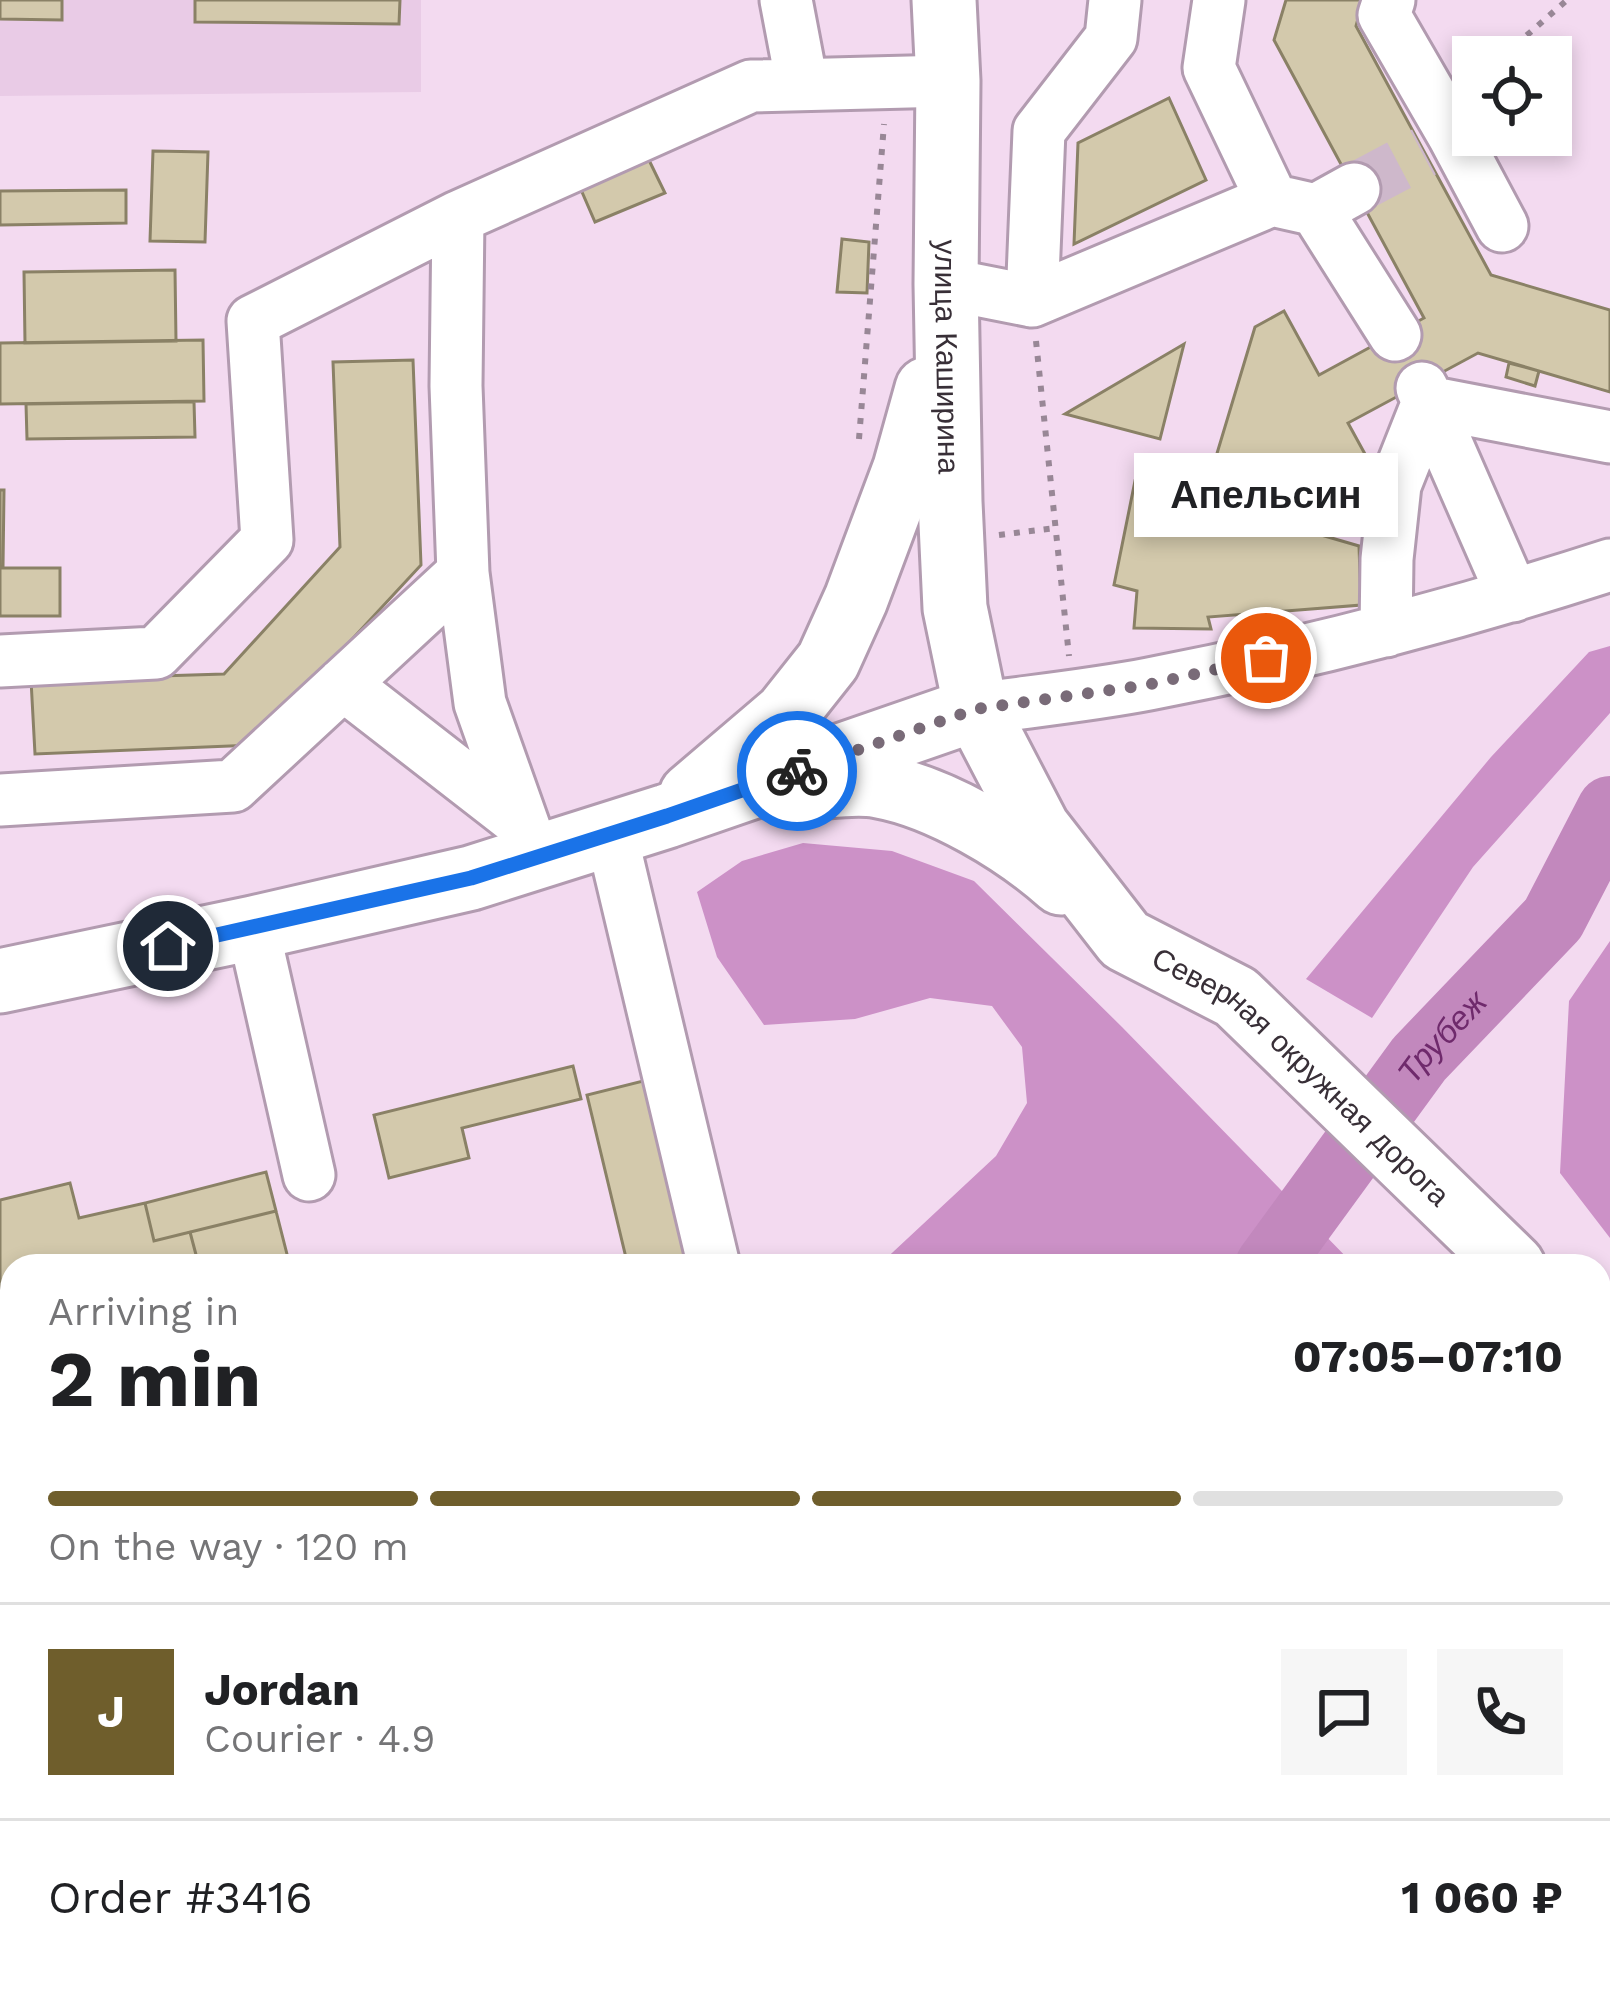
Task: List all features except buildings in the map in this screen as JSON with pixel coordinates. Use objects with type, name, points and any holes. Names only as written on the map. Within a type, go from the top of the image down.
[{"type":"main road","name":"улица Каширина","points":[[944,0],[918,82],[946,304],[955,608],[976,709]]},
{"type":"main road","points":[[639,825],[786,714],[828,661],[905,468],[946,304]]},
{"type":"main road","points":[[0,981],[471,878],[528,840],[639,825],[976,709]]},
{"type":"main road","name":"Северная окружная дорога","points":[[976,709],[1038,828],[1125,940],[1236,997],[1500,1254]]},
{"type":"main road","points":[[741,791],[875,784],[930,800],[1029,854],[1125,940]]},
{"type":"street","points":[[786,0],[802,84]]},
{"type":"street","points":[[1032,301],[1039,131],[1111,38],[1115,0]]},
{"type":"street","points":[[1219,0],[1209,68],[1314,200],[1395,334]]},
{"type":"street","points":[[1389,0],[1384,16],[1439,144],[1502,226]]},
{"type":"street","points":[[0,661],[156,652],[267,540],[254,321],[458,217],[751,86],[918,82]]},
{"type":"street","points":[[946,304],[1032,301],[1314,200]]},
{"type":"street","points":[[458,217],[463,573],[480,703],[528,840]]},
{"type":"street","points":[[1386,631],[1395,485],[1424,393]]},
{"type":"street","points":[[1424,393],[1610,437]]},
{"type":"street","points":[[1424,393],[1513,596]]},
{"type":"street","points":[[976,709],[1147,685],[1386,631],[1610,565]]},
{"type":"street","points":[[0,800],[232,786],[463,573]]},
{"type":"street","points":[[343,684],[528,840]]},
{"type":"street","points":[[639,825],[712,1254]]},
{"type":"street","points":[[253,928],[309,1175]]},
{"type":"path","points":[[1526,36],[1567,0]]},
{"type":"path","points":[[857,459],[918,82]]},
{"type":"path","points":[[1032,301],[1073,695]]},
{"type":"shaded area","points":[[0,0],[421,0],[421,92],[0,96]]},
{"type":"shaded area","points":[[1610,646],[1610,713],[1473,867],[1372,1018],[1306,979],[1491,757],[1589,652]]},
{"type":"shaded area","points":[[803,843],[892,851],[974,881],[1343,1254],[891,1254],[996,1156],[1027,1103],[1022,1047],[992,1006],[930,998],[855,1019],[764,1025],[717,957],[697,892],[742,861]]},
{"type":"shaded area","points":[[1610,941],[1610,1238],[1560,1173],[1569,1001]]},
{"type":"waterway","name":"Трубеж","points":[[1277,1254],[1419,1059],[1553,919],[1610,809]]},
{"type":"tunnel","points":[[1354,189],[1424,152]]},
{"type":"way so far","points":[[797,771],[976,709],[1147,685],[1266,658]]},
{"type":"place","name":"Апельсин","points":[[1266,658]]},
{"type":"route","points":[[168,946],[471,878],[797,771]]}]
